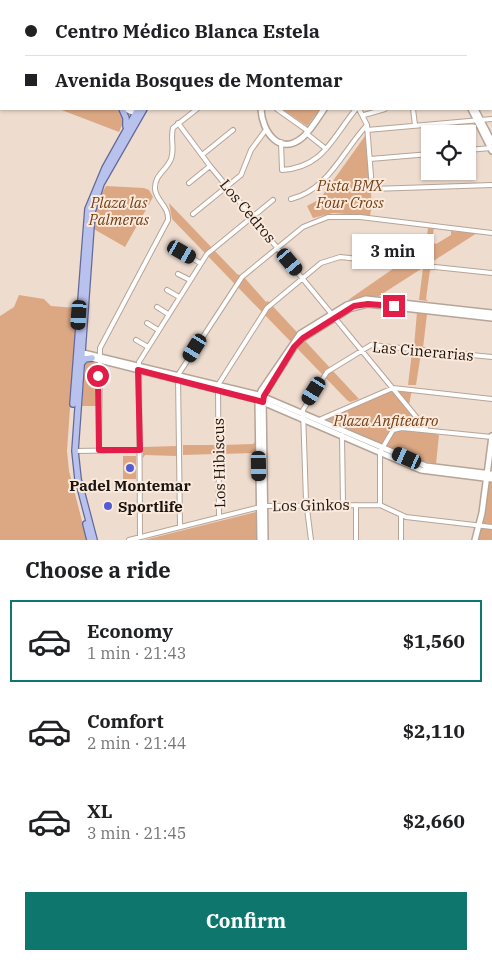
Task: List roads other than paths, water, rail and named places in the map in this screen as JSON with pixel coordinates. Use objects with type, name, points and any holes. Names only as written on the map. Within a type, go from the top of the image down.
[{"type":"main road","points":[[123,110],[126,128]]},
{"type":"main road","points":[[94,540],[77,474],[75,451],[88,209],[95,187],[126,128],[139,111]]},
{"type":"main road","points":[[90,540],[71,459],[90,227],[94,202],[101,184],[139,111]]},
{"type":"main road","points":[[80,365],[85,360],[96,358]]},
{"type":"street","points":[[99,450],[96,358],[168,220],[167,209],[157,195],[155,187],[157,178],[171,159],[178,134],[173,128],[196,110]]},
{"type":"street","points":[[261,110],[265,131],[272,138],[281,142],[293,142],[307,132],[323,110]]},
{"type":"street","points":[[278,110],[326,149]]},
{"type":"street","points":[[281,142],[282,170],[308,164],[326,149],[357,110]]},
{"type":"street","points":[[359,110],[364,115],[367,128],[372,189],[492,185]]},
{"type":"street","points":[[364,115],[382,110]]},
{"type":"street","points":[[413,110],[415,125]]},
{"type":"street","points":[[471,110],[492,142]]},
{"type":"street","points":[[475,110],[491,149],[476,150]]},
{"type":"street","points":[[291,200],[307,194],[320,185],[367,128],[492,119]]},
{"type":"street","name":"Los Cedros","points":[[178,123],[178,134],[202,155],[427,430]]},
{"type":"street","points":[[202,155],[233,130]]},
{"type":"street","points":[[192,214],[244,170],[251,150],[265,131]]},
{"type":"street","points":[[370,159],[421,155]]},
{"type":"street","points":[[188,183],[210,166]]},
{"type":"street","points":[[140,537],[138,367],[158,330],[200,263],[211,250],[273,200]]},
{"type":"street","points":[[180,526],[178,377],[235,284],[277,247],[308,224],[338,216],[492,233]]},
{"type":"street","points":[[182,252],[200,263]]},
{"type":"street","points":[[218,387],[267,308],[302,277],[324,261],[344,256],[492,272]]},
{"type":"street","points":[[178,274],[190,280]]},
{"type":"street","points":[[167,290],[179,298]]},
{"type":"street","points":[[260,540],[262,506],[261,398],[295,339],[356,301],[376,299],[492,313]]},
{"type":"street","points":[[334,315],[354,306],[368,304],[492,318]]},
{"type":"street","points":[[157,307],[168,314]]},
{"type":"street","points":[[147,323],[158,330]]},
{"type":"street","points":[[136,340],[148,347]]},
{"type":"street","name":"Las Cinerarias","points":[[311,540],[306,506],[303,416],[305,405],[327,372],[361,349],[374,345],[492,357]]},
{"type":"street","points":[[80,353],[261,398],[381,450],[426,466],[490,477]]},
{"type":"street","name":"Los Hibiscus","points":[[218,387],[219,516]]},
{"type":"street","points":[[319,420],[393,388],[492,399]]},
{"type":"street","points":[[303,416],[319,420],[343,433]]},
{"type":"street","points":[[380,505],[381,450],[390,433],[395,429],[427,430],[492,437],[490,477],[476,540]]},
{"type":"street","points":[[343,433],[343,505]]},
{"type":"street","points":[[75,451],[140,450]]},
{"type":"street","points":[[356,505],[356,540]]},
{"type":"street","name":"Los Ginkos","points":[[130,540],[262,506],[380,505],[401,516],[492,527]]},
{"type":"street","points":[[262,506],[265,540]]},
{"type":"street","points":[[401,516],[401,540]]},
{"type":"place","name":"Padel Montemar","points":[[130,468]]},
{"type":"place","name":"Sportlife","points":[[108,506]]},
{"type":"park label","name":"Pista BMX Four Cross","points":[[350,194]]},
{"type":"park label","name":"Plaza las Palmeras","points":[[119,210]]},
{"type":"park label","name":"Plaza Anfiteatro","points":[[386,420]]}]
